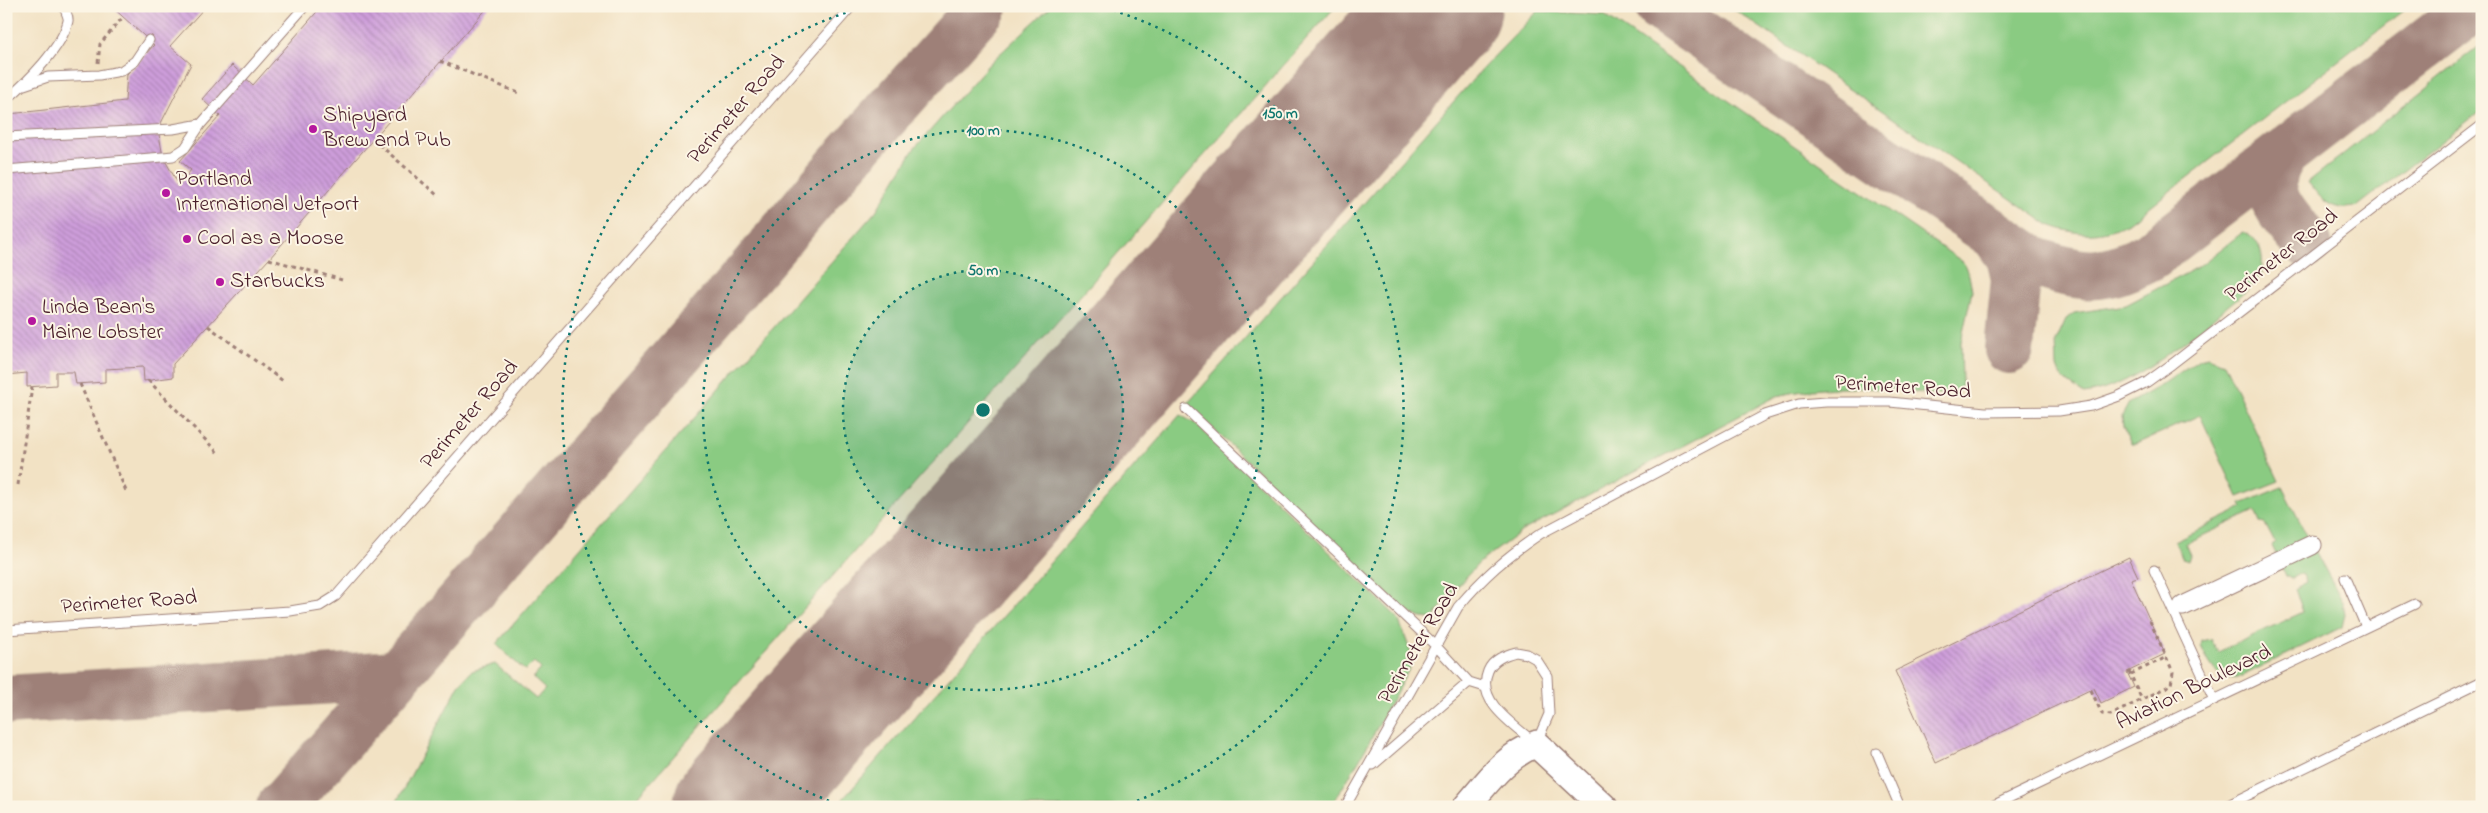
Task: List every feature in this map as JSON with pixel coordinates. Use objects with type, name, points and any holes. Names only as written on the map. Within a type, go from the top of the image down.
[{"type":"street","points":[[2183,606],[2312,545]]},
{"type":"street","points":[[1466,807],[1501,766],[1514,755],[1536,744],[1604,807]]},
{"type":"lane","points":[[6,100],[24,85],[59,42],[68,19],[64,6]]},
{"type":"lane","points":[[6,170],[173,156],[185,148],[200,124],[305,6]]},
{"type":"lane","name":"Perimeter Road","points":[[6,630],[290,611],[320,606],[336,596],[852,6]]},
{"type":"lane","points":[[24,85],[48,77],[99,75],[121,71],[135,61],[149,40]]},
{"type":"lane","points":[[6,136],[173,129],[200,124]]},
{"type":"lane","name":"Perimeter Road","points":[[1345,807],[1458,607],[1481,579],[1513,552],[1579,513],[1765,415],[1799,404],[1890,402],[1985,412],[2058,411],[2091,406],[2119,396],[2172,364],[2482,125]]},
{"type":"lane","points":[[1186,409],[1435,645],[1469,682],[1485,687]]},
{"type":"lane","points":[[2154,570],[2214,700]]},
{"type":"lane","points":[[2345,578],[2366,627]]},
{"type":"lane","name":"Aviation Boulevard","points":[[1990,807],[2415,604]]},
{"type":"lane","points":[[1516,652],[1527,654],[1543,666],[1547,676],[1548,714],[1536,744],[1494,706],[1488,697],[1485,687],[1490,667],[1506,654],[1516,652]]},
{"type":"lane","points":[[2224,807],[2482,681]]},
{"type":"lane","points":[[1368,769],[1469,682]]},
{"type":"lane","points":[[1877,753],[1900,807]]},
{"type":"path","points":[[99,75],[100,44],[122,17]]},
{"type":"path","points":[[440,61],[519,94]]},
{"type":"path","points":[[373,139],[437,195]]},
{"type":"path","points":[[269,259],[342,280]]},
{"type":"path","points":[[208,326],[284,381]]},
{"type":"path","points":[[148,380],[219,454]]},
{"type":"path","points":[[80,384],[126,491]]},
{"type":"path","points":[[18,485],[32,387]]},
{"type":"path","points":[[2091,690],[2100,711],[2105,715],[2111,715],[2171,685],[2174,676],[2150,621]]},
{"type":"path","points":[[2142,700],[2130,673],[2167,657]]},
{"type":"green space","points":[[1051,6],[1336,6],[629,807],[394,807],[459,685],[472,671],[495,664],[536,699],[545,689],[533,678],[541,669],[534,662],[526,670],[523,669],[496,644],[876,211],[914,149],[989,64]]},
{"type":"green space","points":[[1729,6],[2409,6],[2130,222],[2100,232],[2080,233],[2049,225]]},
{"type":"green space","points":[[1538,11],[1604,15],[1963,262],[1969,275],[1972,291],[1961,342],[1962,383],[1958,392],[1949,396],[1884,389],[1842,388],[1821,389],[1777,396],[1522,531],[1479,563],[1447,598],[1433,619],[1422,618],[1406,612],[1187,404],[1484,67]]},
{"type":"green space","points":[[2482,44],[2482,110],[2358,206],[2342,208],[2329,204],[2318,195],[2308,182]]},
{"type":"green space","points":[[2243,232],[2254,238],[2262,256],[2260,275],[2250,288],[2171,352],[2127,379],[2105,389],[2084,394],[2064,380],[2057,368],[2056,341],[2066,319],[2074,313],[2126,305],[2198,267]]},
{"type":"green space","points":[[2208,357],[2224,363],[2279,481],[2238,497],[2200,415],[2136,444],[2131,444],[2123,427],[2122,416],[2129,403],[2163,384],[2199,359]]},
{"type":"green space","points":[[1180,415],[1196,424],[1393,613],[1399,621],[1414,660],[1365,750],[1331,807],[836,807]]},
{"type":"green space","points":[[2282,487],[2311,543],[2278,558],[2272,546],[2275,543],[2265,524],[2260,523],[2255,511],[2185,544],[2190,555],[2188,561],[2183,559],[2175,541],[2243,508],[2241,504]]},
{"type":"green space","points":[[2313,547],[2343,602],[2345,614],[2342,627],[2238,678],[2224,677],[2219,674],[2207,659],[2201,646],[2202,641],[2211,639],[2218,652],[2303,612],[2295,588],[2306,582],[2302,573],[2291,579],[2286,576],[2281,564]]},
{"type":"building","name":"Portland International Jetport","points":[[111,6],[206,6],[170,46],[191,64],[158,129],[163,157],[179,185],[191,170],[180,161],[220,116],[202,99],[232,65],[253,85],[322,6],[489,6],[269,259],[173,364],[173,377],[144,381],[143,367],[105,369],[105,382],[76,384],[74,372],[56,372],[56,385],[27,387],[27,373],[6,375],[6,137],[9,114],[125,101],[127,74],[154,45]]},
{"type":"building","points":[[2129,557],[2138,577],[2131,579],[2165,654],[2127,672],[2134,687],[2101,703],[2094,688],[1936,763],[1895,671]]},
{"type":"taxiway","points":[[281,807],[750,272],[839,167],[983,6]]},
{"type":"taxiway","points":[[1424,23],[1433,6]]},
{"type":"taxiway","points":[[1659,6],[2035,262],[2067,272],[2081,274],[2106,273],[2150,256],[2475,6]]},
{"type":"taxiway","points":[[2283,154],[2275,167],[2272,180],[2273,191],[2276,202],[2282,212],[2307,243]]},
{"type":"taxiway","points":[[1997,237],[2011,257],[2016,279],[2009,349]]},
{"type":"taxiway","points":[[6,700],[397,675]]},
{"type":"runway","points":[[736,807],[1439,6]]},
{"type":"place","name":"Shipyard Brew and Pub","points":[[313,129]]},
{"type":"place","name":"Portland International Jetport","points":[[166,193]]},
{"type":"place","name":"Cool as a Moose","points":[[187,239]]},
{"type":"place","name":"Starbucks","points":[[220,282]]},
{"type":"place","name":"Linda Bean's Maine Lobster","points":[[32,321]]}]
